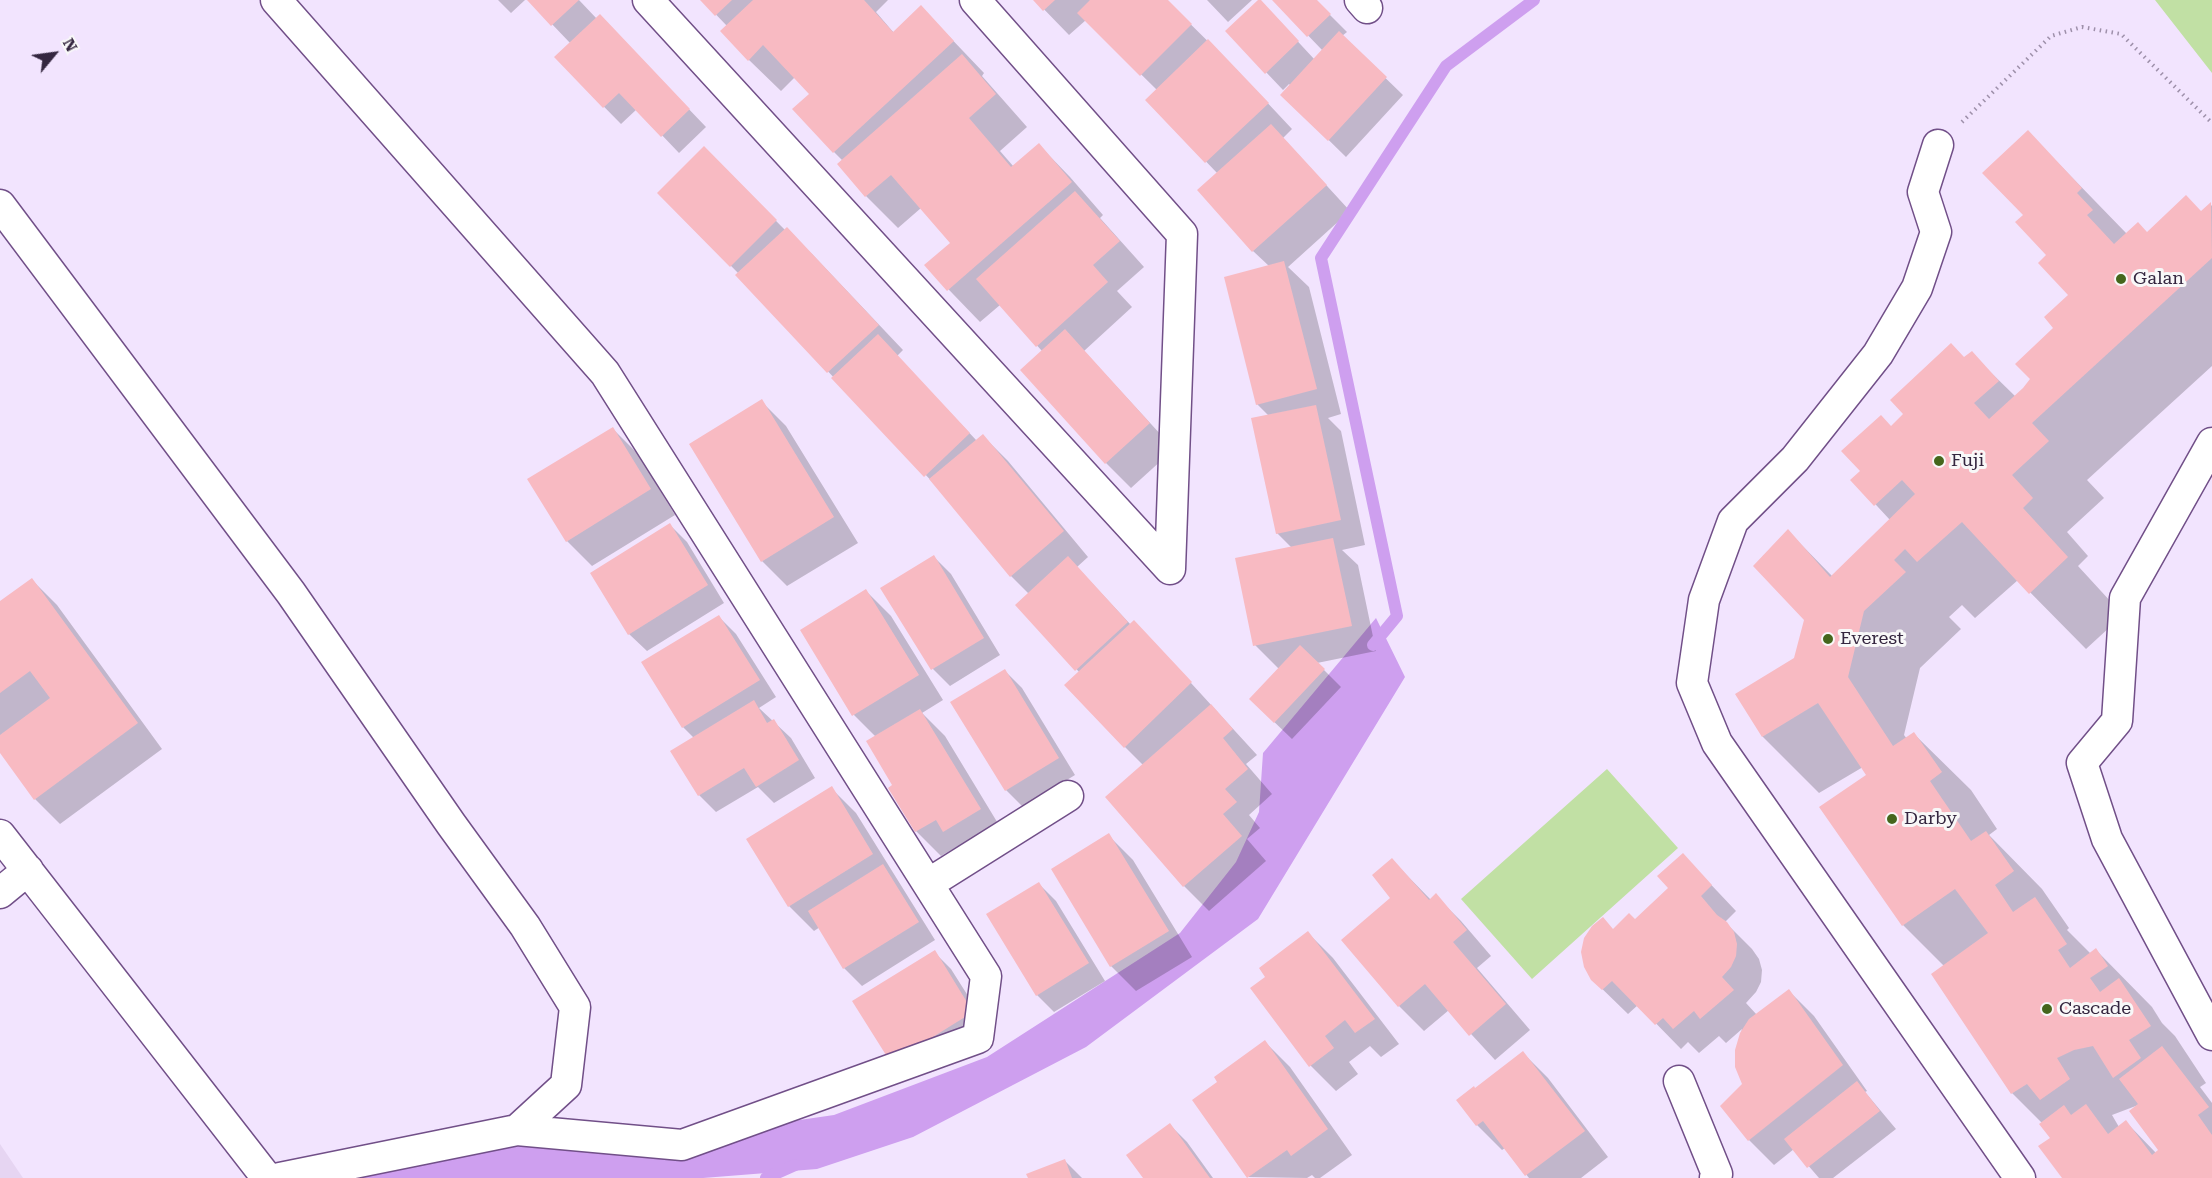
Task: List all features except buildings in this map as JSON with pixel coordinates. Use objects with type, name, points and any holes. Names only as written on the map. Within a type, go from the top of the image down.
[{"type":"street","points":[[276,0],[605,373],[986,976],[978,1038],[682,1145],[517,1130],[280,1178]]},
{"type":"street","points":[[648,0],[1170,569],[1182,234],[975,0]]},
{"type":"street","points":[[1938,145],[1923,192],[1936,232],[1917,288],[1878,354],[1802,451],[1733,522],[1704,600],[1692,683],[1717,743],[2020,1178]]},
{"type":"street","points":[[0,205],[291,593],[451,824],[525,926],[575,1007],[566,1085],[517,1130]]},
{"type":"street","points":[[2212,443],[2126,598],[2117,721],[2082,763],[2107,838],[2212,1035]]},
{"type":"street","points":[[928,884],[1068,796]]},
{"type":"street","points":[[0,835],[267,1178]]},
{"type":"street","points":[[0,893],[28,870]]},
{"type":"street","points":[[1679,1081],[1717,1174],[1715,1178]]},
{"type":"path","points":[[1938,145],[2051,36],[2082,27],[2121,34],[2212,123]]},
{"type":"shaded area","points":[[1376,618],[1405,677],[1258,919],[1086,1047],[913,1137],[817,1169],[703,1178],[354,1178],[443,1155],[526,1144],[689,1136],[834,1115],[987,1057],[1180,933],[1236,862],[1259,812],[1263,753]]},
{"type":"shaded area","points":[[0,1144],[23,1178],[0,1178]]},
{"type":"green space","points":[[2155,0],[2212,0],[2212,73]]},
{"type":"green space","points":[[1607,769],[1678,848],[1532,979],[1461,899]]},
{"type":"waterway","points":[[1373,645],[1397,616],[1321,258],[1446,66],[1534,0]]},
{"type":"waterway","points":[[766,1178],[795,1165]]},
{"type":"place","name":"Galan","points":[[2121,279]]},
{"type":"place","name":"Fuji","points":[[1939,461]]},
{"type":"place","name":"Everest","points":[[1828,639]]},
{"type":"place","name":"Darby","points":[[1892,819]]},
{"type":"place","name":"Cascade","points":[[2047,1009]]}]
